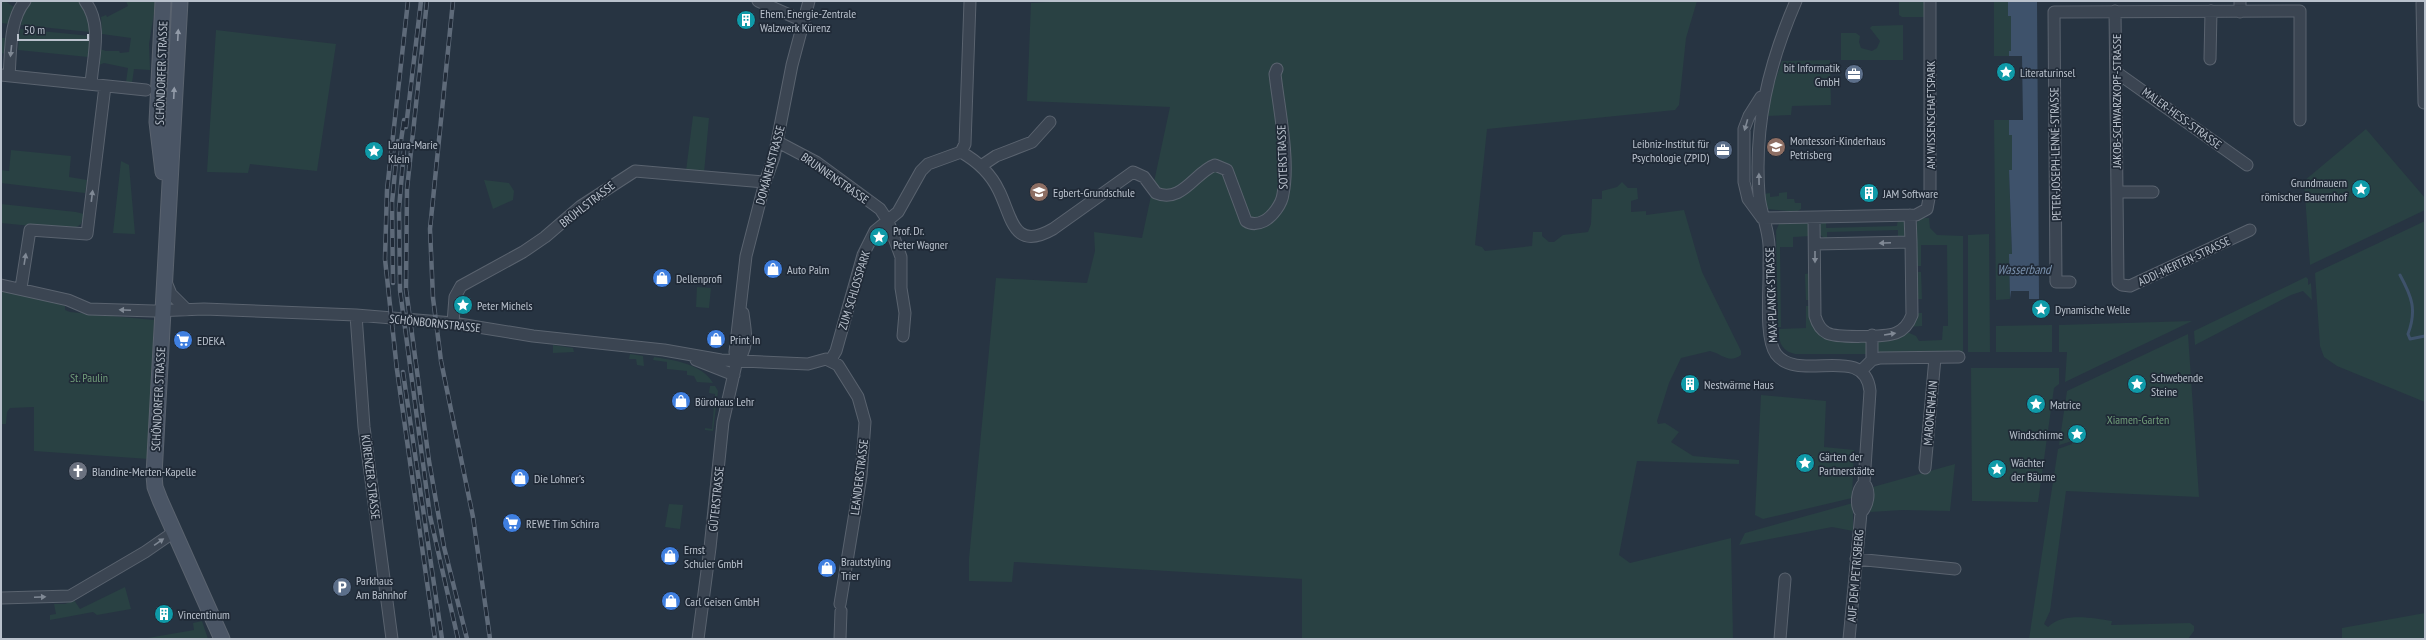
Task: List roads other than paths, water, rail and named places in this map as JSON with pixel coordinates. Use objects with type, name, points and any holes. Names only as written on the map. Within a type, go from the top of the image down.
[{"type":"main road","name":"SCHÖNDORFER STRASSE","points":[[163,1],[158,122],[168,216]]},
{"type":"main road","name":"SCHÖNDORFER STRASSE","points":[[180,1],[168,216],[166,282],[159,367],[154,474],[155,488],[222,639]]},
{"type":"main road","points":[[158,122],[163,127],[168,128],[173,124]]},
{"type":"street","points":[[25,1],[19,9],[5,75],[146,90]]},
{"type":"street","points":[[85,1],[93,11],[97,26],[91,84]]},
{"type":"street","points":[[758,1],[803,21]]},
{"type":"street","name":"DOMÄNENSTRASSE","points":[[737,360],[735,348],[742,307],[746,256],[765,182],[778,142],[803,21],[809,1]]},
{"type":"street","points":[[961,152],[967,133],[970,1]]},
{"type":"street","name":"MAX-PLANCK-STRASSE","points":[[1796,1],[1764,91],[1759,124],[1759,195],[1762,218],[1768,238],[1770,337],[1776,353],[1785,362],[1794,365],[1840,365],[1861,371]]},
{"type":"street","name":"AM WISSENSCHAFTSPARK","points":[[1762,218],[1910,215],[1924,212],[1929,205],[1930,1]]},
{"type":"street","points":[[2424,103],[2422,3],[2425,3]]},
{"type":"street","points":[[2115,11],[2211,11],[2240,6],[2300,11],[2300,120]]},
{"type":"street","name":"PETER-JOSEPH-LENNÉ-STRASSE","points":[[2070,282],[2056,282],[2054,12],[2115,11]]},
{"type":"street","name":"JAKOB-SCHWARZKOPF-STRASSE","points":[[2115,11],[2118,282]]},
{"type":"street","points":[[2210,59],[2211,11]]},
{"type":"street","name":"SOTERSTRASSE","points":[[961,152],[973,158],[981,166],[999,191],[1011,223],[1018,232],[1028,236],[1040,236],[1053,229],[1133,172],[1144,177],[1156,193],[1167,195],[1187,187],[1215,165],[1223,167],[1230,174],[1246,221],[1253,224],[1261,222],[1273,213],[1283,196],[1284,163],[1275,74],[1277,68]]},
{"type":"street","name":"MALER-HESS-STRASSE","points":[[2116,72],[2247,165]]},
{"type":"street","points":[[21,288],[30,230],[87,234],[105,86]]},
{"type":"street","points":[[981,166],[996,156],[1032,142],[1050,122]]},
{"type":"street","name":"BRUNNENSTRASSE","points":[[778,142],[816,162],[880,209],[888,221],[901,256],[901,288],[905,313],[903,336]]},
{"type":"street","name":"ZUM SCHLOSSPARK","points":[[830,360],[836,351],[863,254],[875,231],[898,212],[921,171],[928,164],[961,152]]},
{"type":"street","name":"BRÜHLSTRASSE","points":[[453,323],[455,297],[467,281],[523,252],[545,237],[588,201],[635,171],[765,182]]},
{"type":"street","points":[[2117,192],[2153,192]]},
{"type":"street","points":[[1814,218],[1815,312],[1819,324],[1826,332],[1832,335],[1872,336],[1895,333],[1903,329],[1910,319],[1912,302],[1910,215]]},
{"type":"street","name":"ADDI-MERTEN-STRASSE","points":[[2118,282],[2122,285],[2130,286],[2250,230]]},
{"type":"street","points":[[1815,244],[1911,242]]},
{"type":"street","points":[[166,282],[172,294],[187,310]]},
{"type":"street","name":"SCHÖNBORNSTRASSE","points":[[1,285],[21,288],[68,300],[89,309],[187,310],[356,315],[453,323],[533,336],[737,360]]},
{"type":"street","name":"KÜRENZER STRASSE","points":[[356,315],[364,427],[392,639]]},
{"type":"street","points":[[1872,336],[1872,360]]},
{"type":"street","name":"SCHÖNBORNSTRASSE","points":[[683,354],[734,375]]},
{"type":"street","points":[[1861,371],[1872,360],[1880,358],[1959,357]]},
{"type":"street","name":"MARONENHAIN","points":[[1925,468],[1936,358]]},
{"type":"street","points":[[737,360],[808,364],[826,359],[830,360]]},
{"type":"street","name":"GÜTERSTRASSE","points":[[698,639],[710,548],[723,422],[737,360]]},
{"type":"street","name":"LEANDERSTRASSE","points":[[830,360],[838,365],[858,397],[865,422],[861,476],[841,608],[840,639]]},
{"type":"street","name":"AUF DEM PETRISBERG","points":[[1849,639],[1861,513],[1868,500],[1868,490],[1864,483],[1870,391],[1868,382],[1861,371]]},
{"type":"street","points":[[1,598],[70,596],[145,552],[174,532]]},
{"type":"street","points":[[1856,559],[1955,569]]},
{"type":"street","points":[[1780,639],[1785,579]]},
{"type":"water","name":"Wasserband","points":[[2008,1],[2037,1],[2039,299],[2029,299],[2029,291],[2011,291],[2010,299],[2009,254],[2012,254],[2009,170],[2012,170],[2012,135],[2009,135],[2009,120],[2023,120],[2022,56],[2009,56],[2009,51],[2011,51],[2011,16],[2008,16]]},
{"type":"waterway","points":[[2400,275],[2408,290],[2412,304],[2413,311],[2408,334],[2410,339],[2425,336]]},
{"type":"railway","points":[[408,1],[387,190],[385,259],[397,370],[435,639]]},
{"type":"railway","points":[[406,127],[421,1]]},
{"type":"railway","points":[[427,1],[407,189],[406,289],[429,461],[444,547],[467,639]]},
{"type":"railway","points":[[453,1],[430,229],[433,298],[441,361],[473,517],[490,639]]},
{"type":"railway","points":[[400,148],[404,120]]},
{"type":"railway","points":[[393,283],[392,203],[398,141]]},
{"type":"railway","points":[[404,149],[399,209],[400,290],[430,516],[458,639]]},
{"type":"railway","points":[[403,372],[442,639]]},
{"type":"place","name":"Ehem. Energie-Zentrale Walzwerk Kürenz","points":[[746,20]]},
{"type":"place","name":"Literaturinsel","points":[[2006,72]]},
{"type":"place","name":"bit Informatik GmbH","points":[[1854,74]]},
{"type":"place","name":"Montessori-Kinderhaus Petrisberg","points":[[1776,147]]},
{"type":"place","name":"Leibniz-Institut für Psychologie (ZPID)","points":[[1723,150]]},
{"type":"place","name":"Laura-Marie Klein","points":[[374,151]]},
{"type":"place","name":"Grundmauern römischer Bauernhof","points":[[2361,189]]},
{"type":"place","name":"Egbert-Grundschule","points":[[1039,192]]},
{"type":"place","name":"JAM Software","points":[[1869,193]]},
{"type":"place","name":"Prof. Dr. Peter Wagner","points":[[879,237]]},
{"type":"place","name":"Auto Palm","points":[[773,269]]},
{"type":"place","name":"Dellenprofi","points":[[662,278]]},
{"type":"place","name":"Peter Michels","points":[[463,305]]},
{"type":"place","name":"Dynamische Welle","points":[[2041,309]]},
{"type":"place","name":"Print In","points":[[716,339]]},
{"type":"place","name":"EDEKA","points":[[183,340]]},
{"type":"place","name":"Nestwärme Haus","points":[[1690,384]]},
{"type":"place","name":"Schwebende Steine","points":[[2137,384]]},
{"type":"place","name":"Bürohaus Lehr","points":[[681,401]]},
{"type":"place","name":"Matrice","points":[[2036,404]]},
{"type":"place","name":"Windschirme","points":[[2077,434]]},
{"type":"place","name":"Gärten der Partnerstädte","points":[[1805,463]]},
{"type":"place","name":"Wächter der Bäume","points":[[1997,469]]},
{"type":"place","name":"Blandine-Merten-Kapelle","points":[[78,471]]},
{"type":"place","name":"Die Lohner's","points":[[520,478]]},
{"type":"place","name":"REWE Tim Schirra","points":[[512,523]]},
{"type":"place","name":"Ernst Schuler GmbH","points":[[670,556]]},
{"type":"place","name":"Brautstyling Trier","points":[[827,568]]},
{"type":"place","name":"Parkhaus Am Bahnhof","points":[[342,587]]},
{"type":"place","name":"Carl Geisen GmbH","points":[[671,601]]},
{"type":"place","name":"Vincentinum","points":[[164,614]]},
{"type":"park label","name":"St. Paulin","points":[[89,377]]},
{"type":"park label","name":"Xiamen-Garten","points":[[2138,419]]}]
